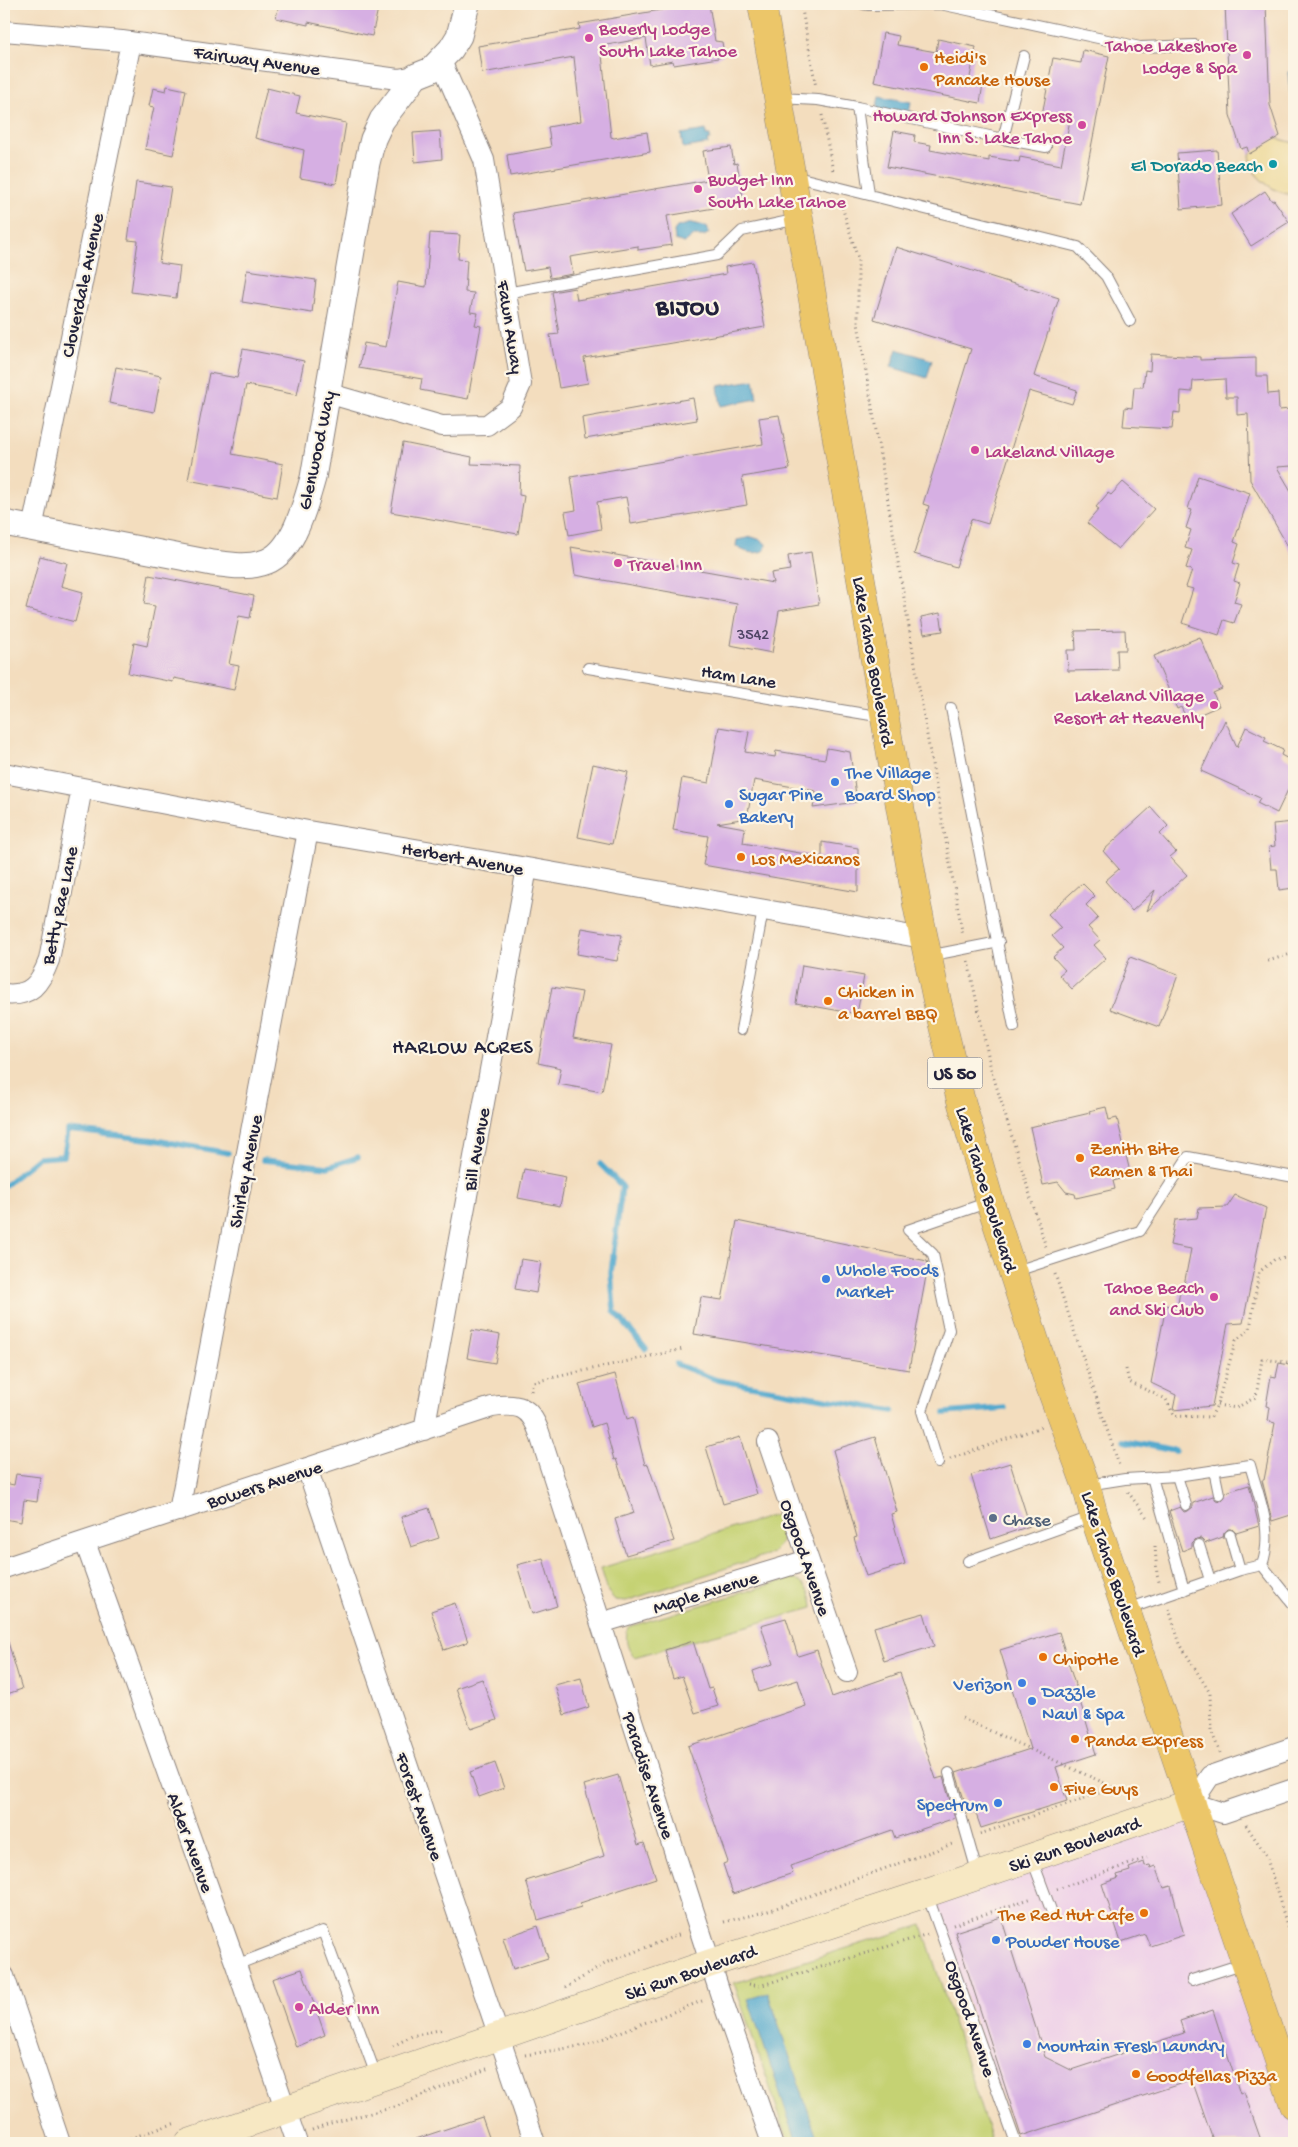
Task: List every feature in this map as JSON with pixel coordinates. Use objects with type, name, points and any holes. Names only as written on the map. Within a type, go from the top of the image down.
[{"type":"highway","name":"Lake Tahoe Boulevard","points":[[762,4],[925,947],[960,1097],[1012,1272],[1086,1485],[1094,1516],[1294,2105]]},
{"type":"main road","name":"Ski Run Boulevard","points":[[189,2143],[711,1963],[927,1893],[1192,1803]]},
{"type":"street","name":"Fairway Avenue","points":[[4,31],[131,42],[398,79],[416,76],[431,70],[441,61],[459,36],[467,4]]},
{"type":"street","name":"Cloverdale Avenue","points":[[32,528],[131,42]]},
{"type":"street","name":"Fawn Away","points":[[327,393],[442,426],[487,425],[511,407],[521,384],[484,160],[441,61]]},
{"type":"street","name":"Glenwood Way","points":[[4,523],[212,563],[242,566],[264,563],[280,553],[294,532],[304,509],[313,478],[367,163],[373,139],[382,120],[416,76]]},
{"type":"street","name":"Herbert Avenue","points":[[4,772],[308,831],[762,910],[925,947]]},
{"type":"street","name":"Betty Rae Lane","points":[[4,994],[15,995],[26,992],[37,984],[44,974],[49,960],[82,788]]},
{"type":"street","name":"Shirley Avenue","points":[[180,1510],[308,831]]},
{"type":"street","name":"Bill Avenue","points":[[424,1430],[527,868]]},
{"type":"street","name":"Bowers Avenue","points":[[4,1568],[492,1407],[509,1404],[525,1409]]},
{"type":"street","name":"Paradise Avenue","points":[[525,1409],[531,1415],[539,1432],[711,1963],[772,2143]]},
{"type":"street","name":"Osgood Avenue","points":[[768,1442],[847,1672]]},
{"type":"street","name":"Forest Avenue","points":[[307,1468],[535,2143]]},
{"type":"street","name":"Alder Avenue","points":[[84,1542],[286,2110],[304,2137]]},
{"type":"street","name":"Maple Avenue","points":[[601,1623],[808,1560]]},
{"type":"street","points":[[1294,1747],[1210,1776],[1192,1803],[1223,1813],[1294,1789]]},
{"type":"street","points":[[4,1976],[60,2143]]},
{"type":"lane","points":[[863,4],[940,4],[1140,47],[1195,44]]},
{"type":"lane","points":[[1003,139],[1024,56]]},
{"type":"lane","points":[[778,98],[818,100],[856,107],[1046,148]]},
{"type":"lane","points":[[856,107],[869,194]]},
{"type":"lane","points":[[792,175],[1078,248],[1106,276],[1130,321]]},
{"type":"lane","points":[[506,293],[717,255],[742,231],[799,219]]},
{"type":"lane","name":"Ham Lane","points":[[588,668],[884,717]]},
{"type":"lane","points":[[951,708],[999,942],[1014,1027]]},
{"type":"lane","points":[[741,1030],[762,910]]},
{"type":"lane","points":[[925,947],[999,942]]},
{"type":"lane","points":[[1012,1272],[1140,1231],[1188,1158],[1294,1177]]},
{"type":"lane","points":[[938,1463],[922,1411],[949,1330],[933,1254],[908,1230],[990,1202]]},
{"type":"lane","points":[[1086,1485],[1125,1479],[1177,1476],[1250,1465],[1268,1532],[1267,1551],[1262,1565]]},
{"type":"lane","points":[[1214,1470],[1219,1494]]},
{"type":"lane","points":[[1177,1476],[1186,1505]]},
{"type":"lane","points":[[1152,1477],[1184,1590]]},
{"type":"lane","points":[[968,1562],[1094,1516]]},
{"type":"lane","points":[[1230,1535],[1240,1570]]},
{"type":"lane","points":[[1199,1545],[1210,1580]]},
{"type":"lane","points":[[1127,1610],[1240,1570],[1262,1565]]},
{"type":"lane","points":[[1262,1565],[1294,1605]]},
{"type":"lane","points":[[949,1773],[978,1876]]},
{"type":"lane","points":[[1032,1858],[1051,1910]]},
{"type":"lane","name":"Osgood Avenue","points":[[927,1893],[1016,2143]]},
{"type":"lane","points":[[236,1965],[323,1931],[377,2079]]},
{"type":"lane","points":[[1192,1980],[1246,1963]]},
{"type":"path","points":[[801,4],[815,80]]},
{"type":"path","points":[[1268,961],[1294,953]]},
{"type":"path","points":[[1126,1369],[1129,1382],[1166,1399],[1174,1416],[1211,1417],[1217,1405],[1236,1340],[1250,1329],[1259,1272],[1275,1259],[1294,1258]]},
{"type":"path","points":[[525,1409],[533,1382],[683,1349]]},
{"type":"path","points":[[1217,1405],[1236,1408],[1256,1397],[1262,1359],[1294,1363]]},
{"type":"path","points":[[938,1463],[1062,1420]]},
{"type":"path","points":[[724,1922],[768,1912],[1114,1788],[962,1718]]},
{"type":"path","points":[[561,1990],[608,1962],[686,1932]]},
{"type":"path","points":[[519,2057],[532,2053],[586,2045],[705,2000]]},
{"type":"path","points":[[304,2137],[327,2124],[395,2107],[494,2066]]},
{"type":"shaded area","points":[[1192,1802],[1294,2105],[1294,2143],[1019,2143],[928,1894]]},
{"type":"green space","points":[[779,1514],[783,1535],[780,1544],[772,1553],[626,1601],[615,1600],[608,1592],[601,1568]]},
{"type":"green space","points":[[792,1578],[801,1583],[807,1590],[812,1598],[813,1608],[634,1657],[629,1650],[626,1639],[628,1627]]},
{"type":"green space","points":[[922,1925],[992,2143],[789,2143],[734,1983]]},
{"type":"sand","name":"El Dorado Beach","points":[[1276,138],[1294,143],[1294,194],[1284,193],[1268,185],[1259,178],[1253,167],[1250,155],[1258,142]]},
{"type":"water","points":[[1294,70],[1294,100],[1290,92],[1288,72]]},
{"type":"water","points":[[879,96],[911,102],[908,119],[876,113]]},
{"type":"water","points":[[706,130],[706,135],[710,135],[710,140],[707,141],[708,144],[683,148],[681,134]]},
{"type":"water","points":[[692,223],[707,227],[709,233],[704,236],[693,236],[684,243],[675,240],[674,231],[677,227]]},
{"type":"water","points":[[897,349],[932,360],[927,378],[891,367]]},
{"type":"water","points":[[754,380],[757,399],[721,406],[718,386]]},
{"type":"water","points":[[752,537],[766,544],[765,550],[750,552],[736,546],[737,540]]},
{"type":"water","points":[[768,1993],[819,2143],[797,2143],[748,1999]]},
{"type":"building","points":[[279,4],[379,4],[372,36],[308,22],[308,25],[276,18]]},
{"type":"building","points":[[677,4],[709,4],[715,41],[722,42],[724,54],[718,58],[674,65],[673,61],[650,65],[646,38],[601,46],[611,137],[647,132],[650,152],[510,176],[507,155],[551,147],[548,127],[581,121],[574,57],[482,73],[478,46],[580,29],[579,24],[678,7]]},
{"type":"building","name":"Tahoe Lakeshore Lodge & Spa","points":[[1225,4],[1266,4],[1270,105],[1280,136],[1249,154],[1247,147],[1241,149],[1230,115]]},
{"type":"building","name":"Heidi's Pancake House","points":[[883,33],[899,36],[897,45],[936,52],[938,39],[976,47],[969,82],[983,84],[980,103],[874,82]]},
{"type":"building","name":"Howard Johnson Express Inn S. Lake Tahoe","points":[[1083,50],[1109,56],[1080,204],[887,167],[894,131],[915,135],[914,142],[931,145],[930,150],[989,161],[989,157],[1019,162],[1020,157],[1061,165],[1070,120],[1042,115],[1053,58],[1081,63]]},
{"type":"building","points":[[167,86],[186,90],[173,155],[145,149],[154,107],[149,106],[153,88],[166,91]]},
{"type":"building","points":[[267,88],[300,96],[296,113],[346,123],[336,184],[300,178],[304,150],[255,138]]},
{"type":"building","points":[[440,131],[442,159],[415,162],[413,133]]},
{"type":"building","points":[[731,147],[734,164],[737,163],[743,198],[713,203],[714,208],[667,216],[672,245],[638,250],[638,246],[570,257],[573,274],[550,278],[548,267],[524,271],[513,213],[708,180],[703,151]]},
{"type":"building","points":[[1217,150],[1222,205],[1181,209],[1177,153]]},
{"type":"building","points":[[136,182],[171,187],[159,263],[180,266],[176,298],[131,292],[138,241],[128,240]]},
{"type":"building","points":[[1265,191],[1272,201],[1274,200],[1289,222],[1251,246],[1231,214]]},
{"type":"building","points":[[430,233],[460,235],[458,259],[467,260],[465,292],[474,293],[470,312],[478,313],[475,325],[481,326],[468,399],[420,390],[422,379],[359,368],[364,343],[386,347],[398,282],[426,287]]},
{"type":"building","name":"Lakeland Village","points":[[896,247],[1059,298],[1034,376],[1077,390],[1072,404],[1029,391],[988,524],[971,519],[956,567],[914,554],[929,506],[923,504],[971,349],[874,319]]},
{"type":"building","points":[[753,262],[765,327],[584,358],[588,383],[559,388],[550,335],[559,334],[552,292],[575,288],[577,300],[726,274],[725,267]]},
{"type":"building","points":[[247,270],[316,280],[312,313],[242,302]]},
{"type":"building","points":[[243,349],[304,361],[297,395],[246,385],[232,454],[283,464],[277,497],[188,480],[209,373],[237,378]]},
{"type":"building","points":[[1151,354],[1200,357],[1200,360],[1256,358],[1256,376],[1267,376],[1268,394],[1278,393],[1279,410],[1290,409],[1291,428],[1294,428],[1294,448],[1291,448],[1292,466],[1277,467],[1294,496],[1294,557],[1250,480],[1248,414],[1237,415],[1237,397],[1226,397],[1225,379],[1193,381],[1192,392],[1181,391],[1180,413],[1174,412],[1172,429],[1123,426],[1125,407],[1132,408],[1134,387],[1143,387],[1145,370],[1150,371]]},
{"type":"building","points":[[116,367],[161,376],[154,412],[109,403]]},
{"type":"building","points":[[693,398],[697,420],[585,439],[582,418]]},
{"type":"building","points":[[779,415],[790,469],[742,477],[747,505],[631,524],[626,497],[597,502],[601,529],[569,535],[565,512],[576,510],[571,477],[763,444],[759,418]]},
{"type":"building","points":[[403,443],[472,457],[471,464],[520,466],[519,495],[524,496],[518,534],[391,512]]},
{"type":"building","points":[[1198,476],[1250,493],[1234,542],[1239,544],[1233,563],[1239,565],[1234,581],[1240,583],[1234,602],[1241,604],[1234,623],[1224,620],[1219,635],[1182,623],[1193,589],[1186,587],[1192,570],[1186,568],[1192,550],[1185,548],[1191,530],[1186,528],[1192,510],[1188,509]]},
{"type":"building","points":[[1123,482],[1154,509],[1118,549],[1087,523],[1099,509],[1096,507],[1108,493],[1111,495]]},
{"type":"building","name":"Travel Inn","points":[[571,547],[773,583],[771,573],[790,570],[788,556],[811,552],[819,604],[779,611],[772,653],[730,645],[737,604],[575,575]]},
{"type":"building","points":[[40,556],[67,563],[61,586],[83,592],[75,622],[26,609]]},
{"type":"building","points":[[149,575],[254,596],[250,618],[239,616],[229,664],[239,666],[234,690],[174,678],[173,682],[128,673],[134,643],[147,646],[155,606],[144,604]]},
{"type":"building","points":[[940,613],[943,631],[924,634],[921,617]]},
{"type":"building","points":[[1125,630],[1126,650],[1117,650],[1118,670],[1068,671],[1067,650],[1076,650],[1075,631]]},
{"type":"building","points":[[1200,637],[1222,689],[1213,693],[1219,706],[1187,720],[1181,707],[1177,709],[1154,656]]},
{"type":"building","points":[[1225,720],[1237,747],[1246,727],[1266,737],[1264,741],[1283,750],[1281,755],[1294,762],[1294,777],[1277,813],[1257,803],[1260,798],[1201,771]]},
{"type":"building","points":[[719,727],[749,732],[745,752],[775,757],[776,751],[825,759],[827,748],[850,752],[857,802],[813,808],[816,791],[754,780],[747,818],[717,823],[745,828],[743,843],[822,857],[822,842],[858,848],[858,892],[703,865],[708,836],[673,830],[682,778],[709,783]]},
{"type":"building","points":[[593,764],[628,772],[612,844],[578,837]]},
{"type":"building","points":[[1151,807],[1168,826],[1160,834],[1176,852],[1170,857],[1187,875],[1147,911],[1155,890],[1132,911],[1105,881],[1119,869],[1103,851]]},
{"type":"building","points":[[1294,822],[1294,888],[1279,890],[1277,869],[1271,869],[1269,847],[1275,846],[1273,824]]},
{"type":"building","points":[[1082,883],[1095,896],[1086,905],[1098,918],[1088,927],[1100,940],[1094,945],[1106,958],[1072,989],[1059,975],[1065,970],[1053,957],[1063,948],[1052,936],[1061,928],[1048,914]]},
{"type":"building","points":[[582,928],[622,935],[617,961],[577,954]]},
{"type":"building","points":[[1130,957],[1178,975],[1159,1027],[1110,1009]]},
{"type":"building","points":[[802,965],[864,976],[857,1014],[796,1003]]},
{"type":"building","points":[[552,987],[582,992],[573,1038],[611,1045],[602,1092],[558,1084],[561,1068],[538,1063]]},
{"type":"building","points":[[1106,1107],[1109,1120],[1117,1118],[1131,1176],[1113,1181],[1115,1189],[1076,1198],[1075,1194],[1066,1192],[1058,1182],[1043,1185],[1030,1127],[1090,1113],[1089,1111]]},
{"type":"building","points":[[524,1169],[566,1177],[560,1206],[518,1198]]},
{"type":"building","name":"Tahoe Beach and Ski Club","points":[[1235,1195],[1266,1208],[1243,1323],[1228,1324],[1212,1406],[1173,1410],[1176,1395],[1151,1383],[1166,1306],[1178,1304],[1180,1290],[1183,1290],[1191,1249],[1170,1245],[1175,1220],[1197,1218],[1199,1208],[1227,1207]]},
{"type":"building","name":"Whole Foods Market","points":[[737,1221],[927,1261],[928,1265],[909,1370],[694,1334],[701,1297],[722,1300]]},
{"type":"building","points":[[521,1259],[541,1262],[536,1293],[515,1289]]},
{"type":"building","points":[[472,1330],[500,1335],[495,1363],[467,1358]]},
{"type":"building","points":[[1279,1363],[1294,1366],[1294,1514],[1272,1521],[1262,1480],[1264,1480],[1275,1423],[1268,1421],[1270,1407],[1266,1406],[1271,1376],[1276,1377]]},
{"type":"building","points":[[615,1374],[627,1419],[633,1417],[645,1465],[648,1464],[674,1541],[626,1555],[615,1519],[634,1513],[616,1459],[614,1460],[604,1423],[592,1427],[579,1384]]},
{"type":"building","points":[[740,1437],[757,1494],[723,1504],[706,1447]]},
{"type":"building","points":[[875,1437],[897,1512],[891,1514],[905,1564],[866,1576],[854,1538],[857,1537],[833,1450]]},
{"type":"building","points":[[1010,1463],[1030,1526],[991,1539],[971,1475]]},
{"type":"building","points":[[16,1474],[40,1477],[37,1502],[24,1500],[21,1522],[4,1519],[4,1483],[14,1485]]},
{"type":"building","points":[[1249,1485],[1259,1526],[1236,1533],[1232,1529],[1228,1529],[1223,1537],[1206,1543],[1201,1538],[1196,1539],[1192,1543],[1192,1547],[1182,1551],[1169,1511],[1180,1507],[1184,1512],[1188,1511],[1193,1507],[1193,1503],[1213,1496],[1216,1500],[1221,1501],[1225,1497],[1226,1492]]},
{"type":"building","points":[[429,1508],[439,1538],[411,1547],[401,1517]]},
{"type":"building","points":[[543,1558],[557,1606],[532,1614],[517,1565]]},
{"type":"building","points":[[455,1603],[468,1642],[444,1650],[431,1611]]},
{"type":"building","points":[[924,1613],[934,1646],[884,1661],[874,1627]]},
{"type":"building","points":[[786,1618],[798,1656],[817,1650],[832,1697],[900,1673],[936,1779],[943,1777],[955,1818],[895,1838],[892,1830],[790,1866],[793,1873],[733,1894],[723,1864],[728,1862],[688,1746],[806,1706],[798,1680],[759,1692],[753,1671],[773,1664],[761,1625]]},
{"type":"building","points":[[1059,1632],[1096,1754],[1056,1767],[1067,1801],[981,1828],[975,1811],[968,1813],[956,1773],[1030,1749],[1000,1650]]},
{"type":"building","points":[[693,1641],[708,1689],[712,1688],[718,1706],[695,1713],[682,1676],[673,1679],[665,1650]]},
{"type":"building","points":[[8,1642],[22,1689],[4,1695],[4,1643]]},
{"type":"building","points":[[581,1678],[589,1707],[564,1715],[555,1685]]},
{"type":"building","points":[[482,1679],[497,1720],[471,1729],[456,1688]]},
{"type":"building","points":[[495,1763],[504,1788],[479,1797],[470,1772]]},
{"type":"building","points":[[618,1775],[638,1845],[644,1843],[656,1878],[580,1903],[581,1907],[538,1920],[526,1881],[604,1856],[584,1785]]},
{"type":"building","points":[[1144,1862],[1145,1866],[1150,1865],[1151,1868],[1156,1866],[1164,1888],[1171,1886],[1184,1935],[1150,1946],[1145,1934],[1121,1942],[1102,1884],[1118,1878],[1117,1875],[1130,1871],[1129,1868]]},
{"type":"building","points":[[1001,1917],[1045,2057],[1071,2070],[1184,2033],[1180,2021],[1213,2010],[1240,2094],[1244,2092],[1262,2143],[1214,2143],[1192,2080],[1021,2136],[955,1932]]},
{"type":"building","points":[[538,1926],[548,1958],[513,1969],[503,1938]]},
{"type":"building","name":"Alder Inn","points":[[302,1969],[325,2035],[296,2047],[272,1979]]},
{"type":"building","points":[[482,2117],[491,2143],[416,2143],[416,2139]]},
{"type":"waterway","points":[[4,1186],[38,1158],[64,1156],[68,1130],[155,1140],[228,1153]]},
{"type":"waterway","points":[[263,1160],[328,1167],[358,1157]]},
{"type":"waterway","points":[[600,1164],[622,1186],[611,1273],[614,1311],[646,1349]]},
{"type":"waterway","points":[[676,1364],[717,1380],[893,1411]]},
{"type":"waterway","points":[[945,1413],[1005,1408]]},
{"type":"waterway","points":[[1123,1441],[1175,1451]]},
{"type":"place","name":"Beverly Lodge South Lake Tahoe","points":[[589,38]]},
{"type":"place","name":"Tahoe Lakeshore Lodge & Spa","points":[[1247,55]]},
{"type":"place","name":"Heidi's Pancake House","points":[[924,67]]},
{"type":"place","name":"Howard Johnson Express Inn S. Lake Tahoe","points":[[1082,125]]},
{"type":"place","name":"El Dorado Beach","points":[[1273,164]]},
{"type":"place","name":"Budget Inn South Lake Tahoe","points":[[698,189]]},
{"type":"place","name":"Lakeland Village","points":[[975,450]]},
{"type":"place","name":"Travel Inn","points":[[618,563]]},
{"type":"place","name":"Lakeland Village Resort at Heavenly","points":[[1214,705]]},
{"type":"place","name":"The Village Board Shop","points":[[835,782]]},
{"type":"place","name":"Sugar Pine Bakery","points":[[729,804]]},
{"type":"place","name":"Los Mexicanos","points":[[741,857]]},
{"type":"place","name":"Chicken in a barrel BBQ","points":[[828,1001]]},
{"type":"place","name":"Zenith Bite Ramen & Thai","points":[[1080,1158]]},
{"type":"place","name":"Whole Foods Market","points":[[826,1279]]},
{"type":"place","name":"Tahoe Beach and Ski Club","points":[[1214,1297]]},
{"type":"place","name":"Chase","points":[[993,1518]]},
{"type":"place","name":"Chipotle","points":[[1043,1657]]},
{"type":"place","name":"Verizon","points":[[1022,1683]]},
{"type":"place","name":"Dazzle Naul & Spa","points":[[1032,1701]]},
{"type":"place","name":"Panda Express","points":[[1075,1739]]},
{"type":"place","name":"Five Guys","points":[[1054,1787]]},
{"type":"place","name":"Spectrum","points":[[998,1803]]},
{"type":"place","name":"The Red Hut Cafe","points":[[1144,1913]]},
{"type":"place","name":"Powder House","points":[[996,1940]]},
{"type":"place","name":"Alder Inn","points":[[299,2007]]},
{"type":"place","name":"Mountain Fresh Laundry","points":[[1027,2044]]},
{"type":"place","name":"Goodfellas Pizza","points":[[1136,2074]]},
{"type":"district","name":"BIJOU","points":[[688,306]]},
{"type":"district","name":"HARLOW ACRES","points":[[463,1046]]}]
